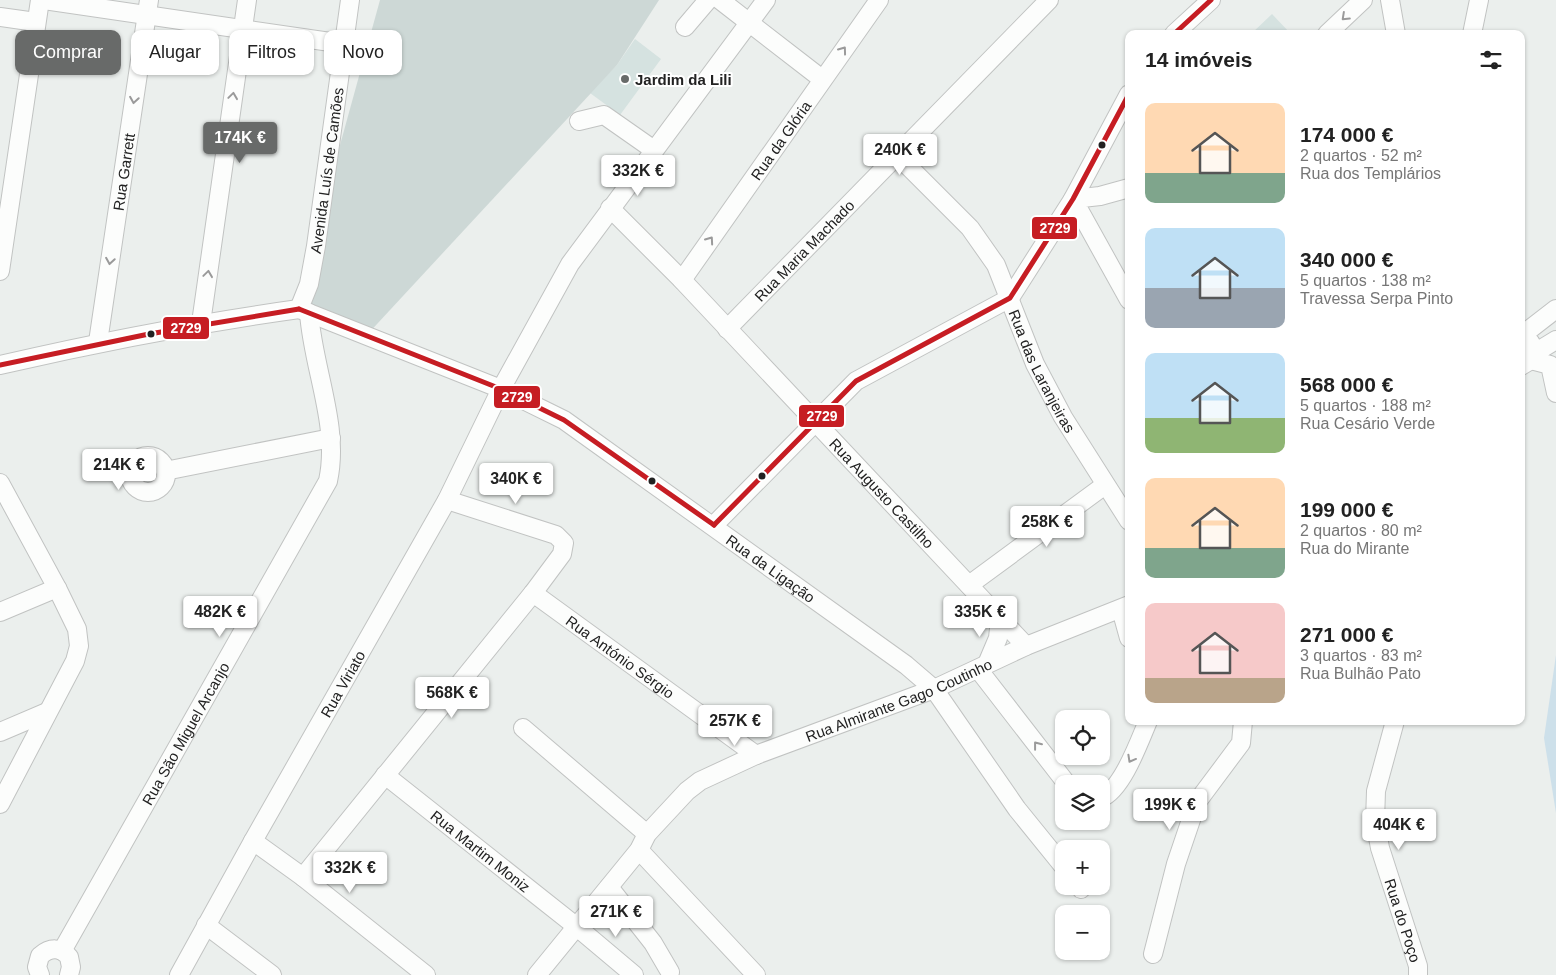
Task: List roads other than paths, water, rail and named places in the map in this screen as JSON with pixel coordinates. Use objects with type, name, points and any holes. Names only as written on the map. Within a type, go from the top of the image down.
[{"type":"street","points":[[0,271],[36,22],[42,0],[148,8],[243,29],[324,41]]},
{"type":"street","points":[[201,323],[247,0]]},
{"type":"street","name":"Avenida Luís de Camões","points":[[346,30],[350,0]]},
{"type":"street","points":[[686,27],[708,0]]},
{"type":"street","points":[[720,0],[822,79]]},
{"type":"street","name":"Rua Viriato","points":[[179,975],[253,840],[447,500],[501,390],[570,264],[766,0]]},
{"type":"street","name":"Rua da Glória","points":[[682,280],[879,0]]},
{"type":"street","name":"Rua Maria Machado","points":[[727,328],[1049,0]]},
{"type":"street","points":[[1178,30],[1211,0]]},
{"type":"street","points":[[1331,30],[1362,0]]},
{"type":"street","points":[[1390,0],[1395,30]]},
{"type":"street","points":[[1473,30],[1479,0]]},
{"type":"street","name":"Rua Garrett","points":[[98,342],[148,8]]},
{"type":"street","points":[[0,17],[36,22]]},
{"type":"street","name":"Avenida Luís de Camões","points":[[304,311],[316,246],[340,75]]},
{"type":"street","points":[[714,525],[856,381],[1010,298],[1073,199],[1125,102]]},
{"type":"street","points":[[579,121],[604,115],[654,150]]},
{"type":"street","name":"Rua das Laranjeiras","points":[[897,155],[970,228],[996,265],[1035,364],[1064,417],[1125,515]]},
{"type":"street","points":[[1073,199],[1100,196],[1125,189]]},
{"type":"street","points":[[1073,199],[1125,293]]},
{"type":"street","name":"Rua Augusto Castilho","points":[[610,208],[682,280],[1026,646]]},
{"type":"street","points":[[1525,333],[1556,309]]},
{"type":"street","points":[[0,365],[98,342],[201,323],[304,311]]},
{"type":"street","name":"Rua da Ligação","points":[[304,311],[501,390],[564,420],[714,525],[906,665],[934,689],[1017,809],[1055,856]]},
{"type":"street","name":"Rua São Miguel Arcanjo","points":[[62,951],[328,481],[332,460],[331,438],[310,332],[304,311]]},
{"type":"street","points":[[1525,338],[1530,340],[1529,360]]},
{"type":"street","points":[[1529,360],[1556,340]]},
{"type":"street","points":[[1529,360],[1550,365],[1556,393]]},
{"type":"street","points":[[165,470],[331,438]]},
{"type":"street","points":[[969,585],[1105,485]]},
{"type":"street","points":[[0,804],[75,661],[79,646],[77,629],[57,588],[1,491]]},
{"type":"street","points":[[303,877],[533,593],[562,554],[564,543],[556,535],[447,500]]},
{"type":"street","points":[[0,612],[57,588]]},
{"type":"street","name":"Rua António Sérgio","points":[[533,593],[756,755]]},
{"type":"street","name":"Rua Almirante Gago Coutinho","points":[[537,975],[643,842],[687,791],[700,781],[756,755],[934,689],[1026,646],[1125,607]]},
{"type":"street","points":[[1000,619],[998,638],[982,667],[1060,775]]},
{"type":"street","points":[[0,732],[47,712]]},
{"type":"street","points":[[1110,789],[1132,758],[1146,725]]},
{"type":"street","points":[[1153,954],[1176,864],[1197,802],[1241,743],[1243,725]]},
{"type":"street","name":"Rua do Poço","points":[[1394,725],[1376,791],[1375,821],[1380,848],[1418,966],[1418,975]]},
{"type":"street","points":[[523,728],[643,842],[756,975]]},
{"type":"street","name":"Rua Martim Moniz","points":[[385,775],[577,927],[634,975]]},
{"type":"street","points":[[253,840],[303,877],[426,975]]},
{"type":"street","points":[[609,887],[653,943],[670,972]]},
{"type":"street","points":[[206,925],[272,975]]},
{"type":"street","points":[[40,975],[37,967],[40,956],[50,949],[62,951],[71,962],[69,975]]},
{"type":"place","name":"Jardim da Lili","points":[[625,79]]}]
